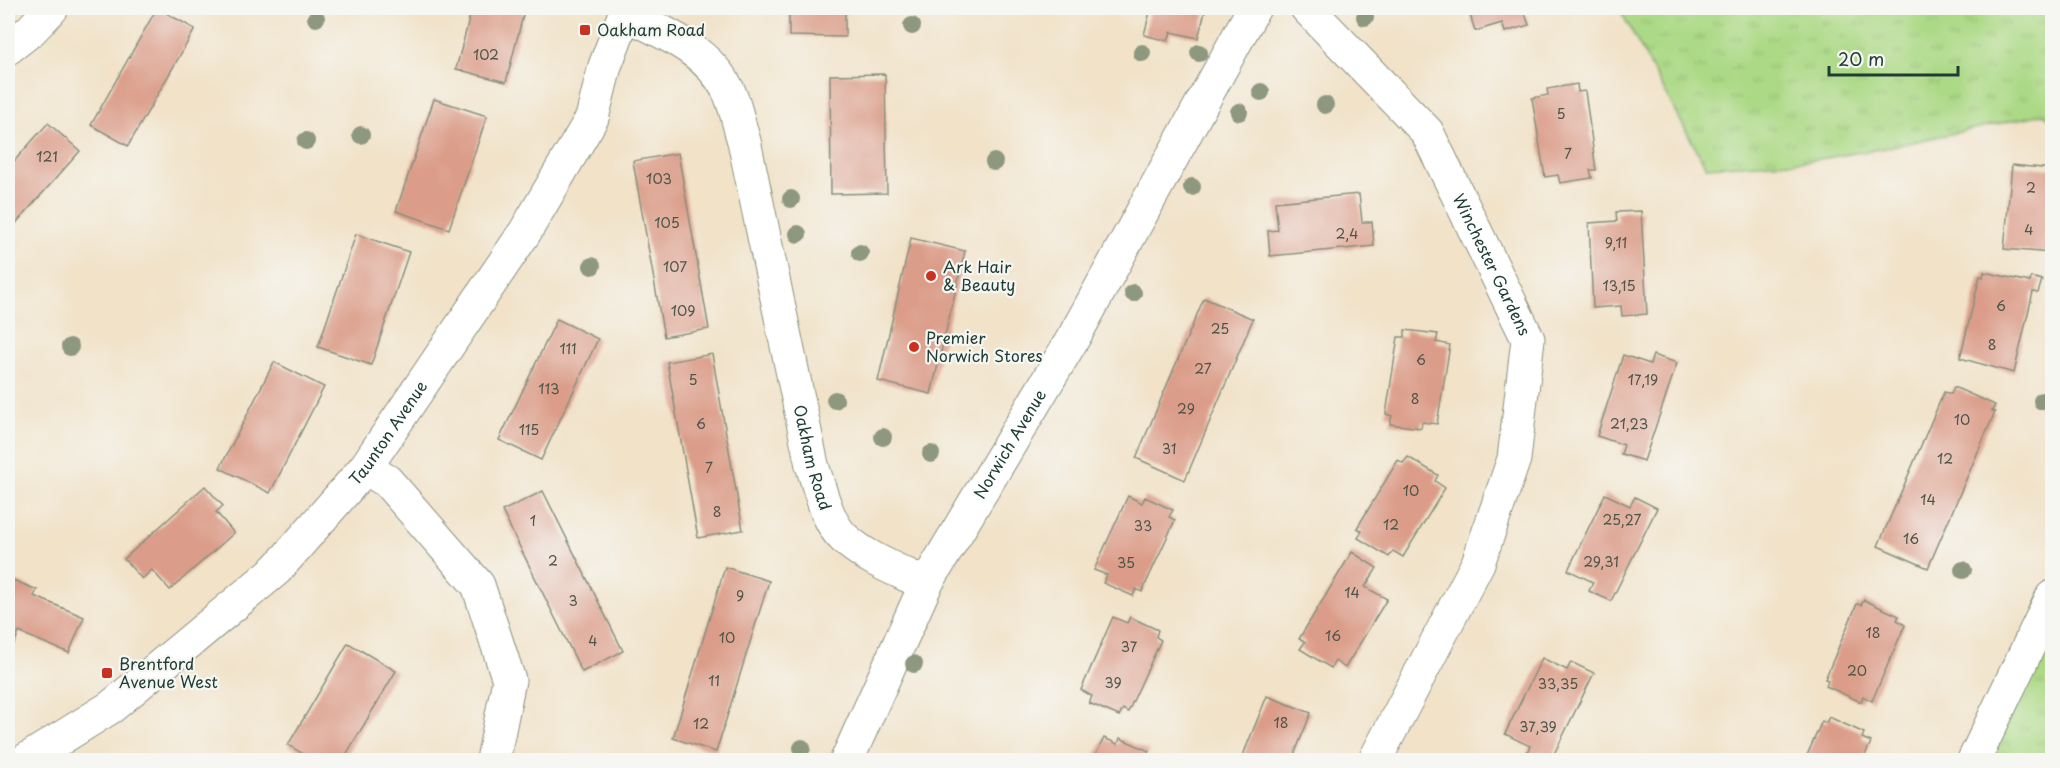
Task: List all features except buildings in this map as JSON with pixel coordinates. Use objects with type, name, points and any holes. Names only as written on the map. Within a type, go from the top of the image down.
[{"type":"street","points":[[8,48],[30,31],[52,8]]},
{"type":"street","name":"Norwich Avenue","points":[[847,760],[927,584],[1075,335],[1254,8]]},
{"type":"street","name":"Winchester Gardens","points":[[1307,8],[1427,132],[1528,339],[1514,459],[1482,553],[1375,760]]},
{"type":"street","name":"Oakham Road","points":[[627,11],[706,58],[729,92],[744,141],[812,465],[826,508],[842,537],[881,562],[927,584]]},
{"type":"street","name":"Taunton Avenue","points":[[26,760],[111,706],[277,568],[365,468],[525,232],[592,118],[605,66],[627,11]]},
{"type":"street","points":[[365,468],[387,481],[478,585],[509,680],[493,760]]},
{"type":"street","points":[[1974,760],[2052,597]]},
{"type":"green space","points":[[1619,8],[2052,8],[2052,119],[2043,114],[1885,148],[1807,161],[1706,167]]},
{"type":"green space","points":[[2052,618],[2052,760],[1981,760]]},
{"type":"place","name":"Oakham Road","points":[[585,30]]},
{"type":"place","name":"Ark Hair & Beauty","points":[[931,276]]},
{"type":"place","name":"Premier Norwich Stores","points":[[914,347]]},
{"type":"place","name":"Brentford Avenue West","points":[[107,673]]}]
